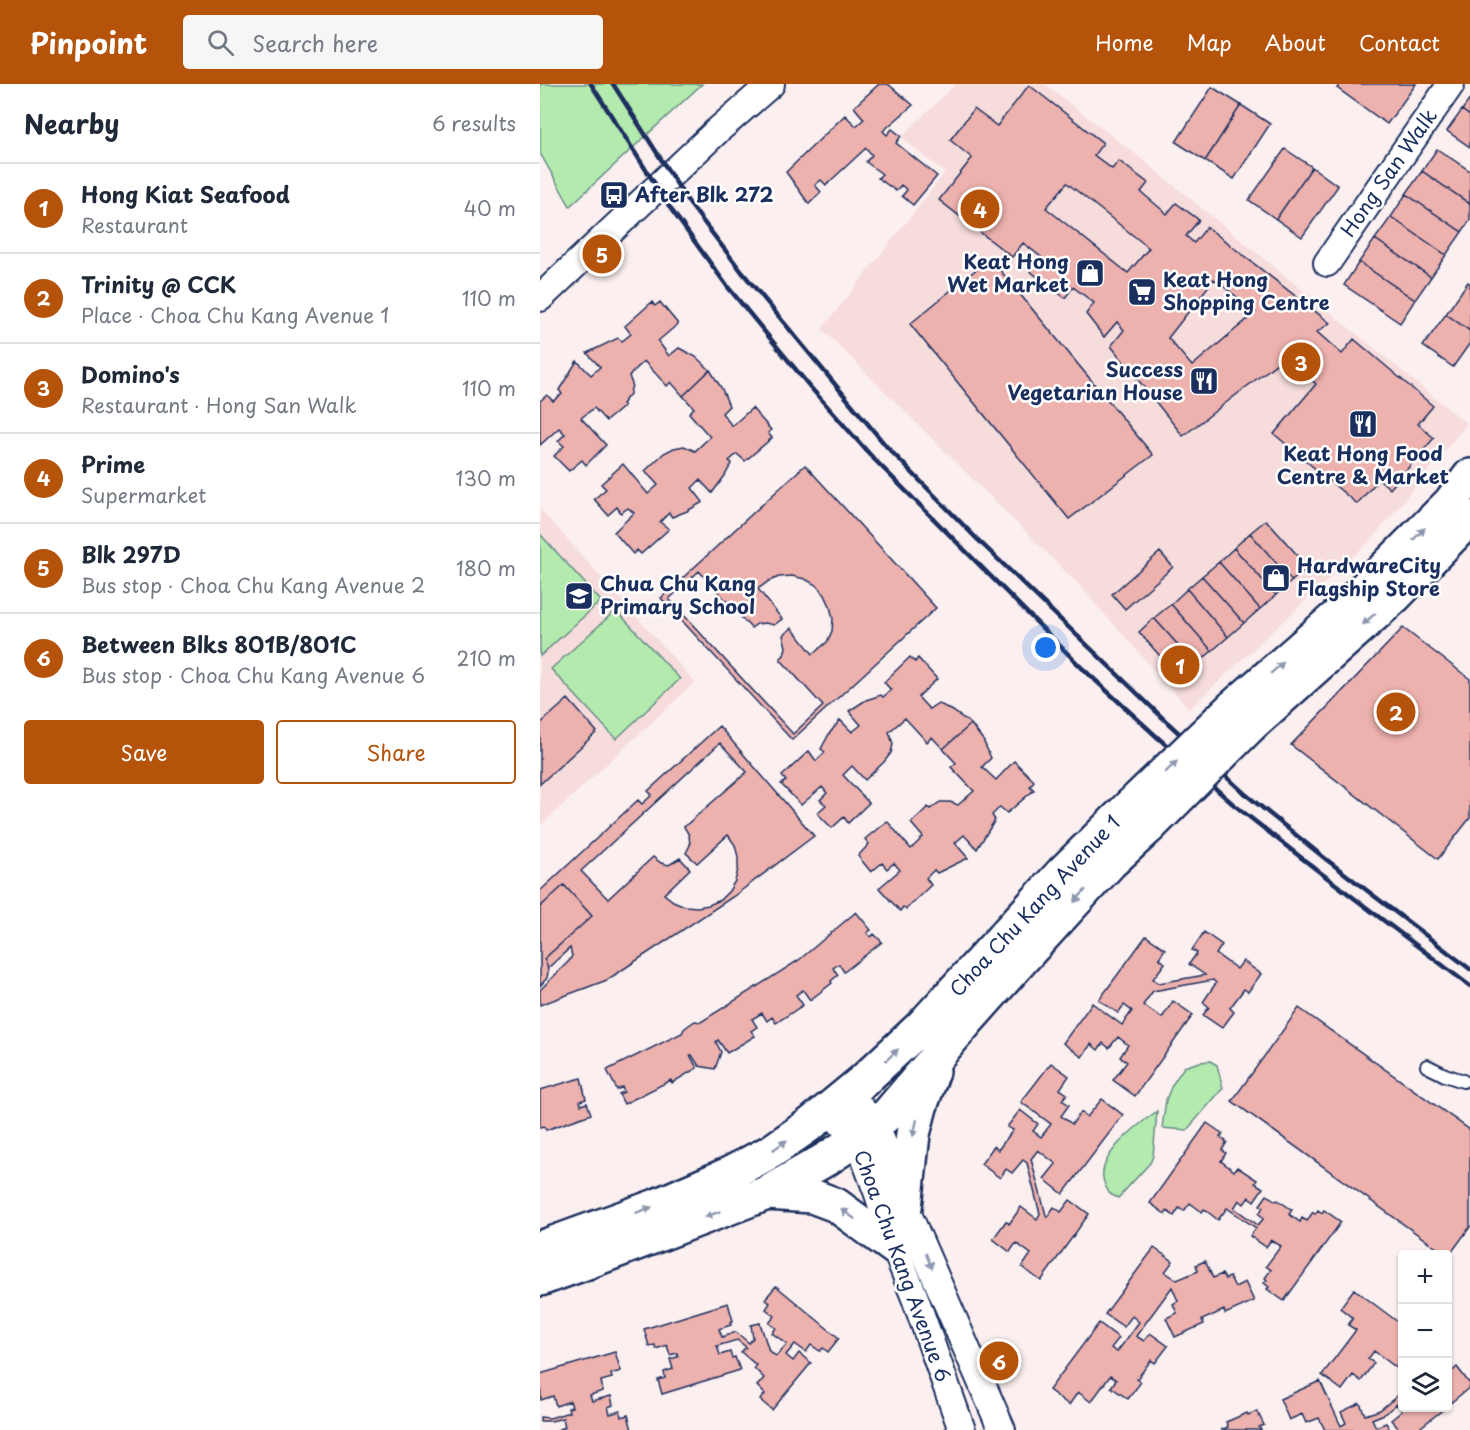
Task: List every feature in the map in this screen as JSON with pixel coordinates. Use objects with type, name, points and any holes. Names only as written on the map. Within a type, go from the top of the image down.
[{"type":"street","points":[[540,298],[717,131],[771,84]]},
{"type":"street","name":"Hong San Walk","points":[[1327,262],[1451,84]]},
{"type":"street","name":"Choa Chu Kang Avenue 1","points":[[540,1248],[656,1206],[729,1174],[772,1151],[812,1123],[863,1081],[922,1026],[1063,872],[1139,817],[1242,716],[1336,617],[1450,503],[1470,476]]},
{"type":"street","name":"Choa Chu Kang Avenue 1","points":[[1242,716],[1395,596],[1470,518]]},
{"type":"street","name":"Choa Chu Kang Avenue 1","points":[[540,1279],[767,1193],[813,1167],[865,1132],[888,1114],[1110,863],[1139,817]]},
{"type":"street","points":[[952,994],[972,1004],[991,995]]},
{"type":"street","points":[[906,1208],[913,1134],[920,1107],[940,1053]]},
{"type":"street","name":"Choa Chu Kang Avenue 6","points":[[838,1101],[865,1132],[885,1148],[906,1208],[1002,1430]]},
{"type":"street","name":"Choa Chu Kang Avenue 6","points":[[865,1132],[866,1162],[962,1430]]},
{"type":"street","points":[[767,1193],[812,1196],[836,1205],[895,1248]]},
{"type":"lane","points":[[1426,1066],[1464,1081]]},
{"type":"shaded area","points":[[956,84],[1044,84],[1129,149],[1467,424],[1373,538],[1189,709],[1076,582],[822,329],[945,173],[901,137]]},
{"type":"shaded area","name":"Chua Chu Kang Primary School","points":[[540,509],[695,682],[540,826]]},
{"type":"green space","points":[[540,84],[702,84],[570,206],[540,153]]},
{"type":"green space","points":[[540,534],[601,601],[540,656]]},
{"type":"green space","points":[[616,610],[680,679],[616,739],[551,669]]},
{"type":"green space","points":[[1210,1061],[1217,1065],[1223,1088],[1187,1130],[1162,1128],[1166,1100],[1172,1085],[1184,1067]]},
{"type":"green space","points":[[1157,1111],[1153,1156],[1150,1163],[1118,1198],[1113,1196],[1105,1185],[1103,1175],[1105,1164],[1119,1143]]},
{"type":"building","points":[[879,84],[888,84],[913,105],[883,131],[887,135],[892,129],[901,136],[896,143],[937,176],[913,205],[902,196],[907,190],[901,185],[896,191],[878,178],[882,174],[866,162],[872,155],[866,148],[826,185],[821,180],[815,185],[821,192],[809,204],[786,172],[845,115],[856,126],[864,119],[854,107]]},
{"type":"building","points":[[1340,84],[1416,84],[1387,124],[1337,88]]},
{"type":"building","name":"Keat Hong Shopping Centre","points":[[1029,85],[1103,143],[1094,155],[1112,169],[1119,161],[1148,183],[1141,192],[1167,214],[1176,203],[1199,220],[1186,236],[1194,243],[1207,227],[1330,323],[1317,332],[1342,354],[1354,339],[1433,406],[1418,424],[1434,438],[1390,489],[1379,479],[1357,504],[1274,434],[1316,384],[1285,357],[1183,436],[1111,346],[1124,330],[1117,322],[1104,337],[1086,314],[1094,303],[1073,287],[1065,298],[1030,271],[1041,257],[1023,243],[1012,257],[939,200],[972,158],[950,140],[974,109],[997,126]],"holes":[[[1067,183],[1149,248],[1128,273],[1046,208]],[[1214,279],[1256,312],[1192,366],[1168,338]]]},
{"type":"building","points":[[1212,87],[1241,105],[1205,161],[1176,142]]},
{"type":"building","points":[[1470,99],[1470,116],[1462,110]]},
{"type":"building","points":[[1241,105],[1270,124],[1234,179],[1205,161]]},
{"type":"building","points":[[1462,110],[1470,116],[1470,147],[1447,131]]},
{"type":"building","points":[[1285,149],[1312,167],[1276,219],[1249,200]]},
{"type":"building","points":[[1437,149],[1470,171],[1470,204],[1422,171]]},
{"type":"building","points":[[1312,167],[1338,186],[1302,237],[1276,219]]},
{"type":"building","points":[[1422,171],[1470,204],[1470,220],[1462,232],[1406,194]]},
{"type":"building","points":[[1406,194],[1462,232],[1446,255],[1391,217]]},
{"type":"building","points":[[1391,217],[1446,255],[1431,277],[1375,239]]},
{"type":"building","points":[[1375,239],[1431,277],[1415,300],[1359,262]]},
{"type":"building","points":[[990,258],[1153,455],[1069,519],[910,324]]},
{"type":"building","points":[[1359,262],[1415,300],[1400,323],[1344,285]]},
{"type":"building","points":[[1468,282],[1470,284],[1470,331],[1446,314]]},
{"type":"building","points":[[652,302],[655,306],[660,302],[678,324],[658,341],[669,356],[679,348],[696,357],[710,370],[683,396],[671,382],[667,386],[644,361],[629,376],[632,384],[630,394],[622,404],[624,406],[606,421],[594,408],[581,418],[606,445],[586,465],[582,460],[569,471],[554,456],[564,446],[558,441],[565,434],[559,428],[540,445],[540,401],[547,395],[553,401],[562,394],[559,390],[577,361],[591,375],[600,367],[587,353],[618,338],[622,341],[631,334],[625,326]]},
{"type":"building","points":[[1446,314],[1470,331],[1470,343],[1453,367],[1423,346]]},
{"type":"building","points":[[710,370],[729,406],[722,413],[732,426],[752,408],[771,430],[768,433],[772,438],[745,461],[737,454],[729,461],[732,463],[712,493],[700,480],[692,488],[703,502],[672,517],[669,513],[660,522],[669,529],[641,554],[637,550],[633,554],[614,532],[634,513],[628,508],[621,513],[617,507],[608,515],[594,499],[606,489],[601,484],[623,464],[648,494],[658,485],[645,471],[664,453],[684,446],[695,451],[710,437],[689,413],[694,408],[683,396]]},
{"type":"building","points":[[805,465],[936,608],[792,740],[661,598]]},
{"type":"building","points":[[1266,520],[1308,567],[1292,581],[1250,533]]},
{"type":"building","points":[[1250,533],[1292,581],[1276,595],[1234,548]]},
{"type":"building","points":[[1234,548],[1276,595],[1260,609],[1219,562]]},
{"type":"building","points":[[1160,552],[1173,567],[1125,609],[1112,594]]},
{"type":"building","points":[[1219,562],[1260,609],[1244,623],[1202,576]]},
{"type":"building","points":[[699,571],[751,628],[757,624],[774,625],[782,619],[758,589],[769,581],[792,576],[805,579],[816,585],[825,595],[833,619],[832,631],[827,642],[813,654],[792,628],[783,635],[786,647],[780,659],[823,706],[793,734],[669,599]]},
{"type":"building","points":[[1202,576],[1244,623],[1228,637],[1187,589]]},
{"type":"building","points":[[1187,589],[1228,637],[1212,651],[1171,604]]},
{"type":"building","points":[[1171,604],[1212,651],[1196,665],[1154,618]]},
{"type":"building","points":[[1154,618],[1196,665],[1180,679],[1139,632]]},
{"type":"building","points":[[1403,628],[1470,679],[1470,818],[1438,859],[1291,745]]},
{"type":"building","points":[[910,657],[915,662],[918,658],[937,679],[918,697],[929,709],[938,703],[971,724],[943,749],[932,737],[927,742],[905,718],[889,732],[893,744],[891,753],[865,780],[852,766],[843,775],[869,803],[848,823],[844,817],[832,828],[817,813],[826,805],[820,800],[827,793],[822,787],[801,805],[781,784],[786,781],[782,776],[809,751],[816,761],[825,752],[821,749],[840,720],[852,732],[861,725],[849,711],[866,700],[881,695],[883,697],[891,690],[884,682]]},
{"type":"building","points":[[568,699],[597,732],[540,784],[540,724]]},
{"type":"building","points":[[971,724],[983,740],[991,758],[982,767],[996,780],[1014,761],[1034,781],[1030,786],[1034,790],[1007,813],[1000,807],[992,815],[995,820],[977,849],[964,835],[955,843],[968,858],[937,873],[934,870],[926,878],[931,885],[906,909],[903,907],[900,911],[879,888],[900,870],[894,863],[887,869],[882,863],[871,872],[858,856],[869,844],[865,839],[887,821],[911,849],[923,837],[911,823],[928,807],[930,809],[940,802],[958,805],[974,791],[951,767],[956,763],[943,749]]},
{"type":"building","points":[[719,726],[814,836],[734,896],[607,980],[540,1005],[540,990],[569,961],[572,956],[570,948],[548,968],[544,959],[592,916],[564,885],[540,907],[540,891],[638,800],[642,804],[652,795],[648,791]]},
{"type":"building","points":[[720,743],[747,772],[684,827],[689,835],[690,845],[686,853],[697,863],[728,835],[735,845],[738,857],[735,881],[729,891],[720,900],[709,905],[685,906],[673,901],[664,894],[690,869],[680,858],[669,865],[653,857],[608,899],[581,871]]},
{"type":"building","points":[[564,885],[592,916],[544,959],[548,972],[547,978],[540,986],[540,907]]},
{"type":"building","points":[[856,912],[871,930],[867,933],[871,937],[874,934],[882,942],[844,972],[839,964],[833,968],[838,975],[831,981],[832,983],[810,1000],[803,990],[796,995],[803,1005],[776,1023],[772,1017],[767,1021],[762,1013],[752,1019],[757,1027],[751,1031],[755,1036],[727,1053],[718,1040],[716,1042],[721,1052],[715,1069],[699,1066],[690,1055],[697,1068],[672,1083],[671,1080],[624,1104],[619,1094],[624,1092],[622,1087],[617,1090],[607,1070],[682,1033],[695,1021],[701,1022],[799,960]]},
{"type":"building","points":[[1204,932],[1222,945],[1216,954],[1237,969],[1243,961],[1261,974],[1248,992],[1244,989],[1230,1008],[1234,1012],[1222,1028],[1203,1015],[1209,1007],[1203,1002],[1216,983],[1213,980],[1153,991],[1143,1005],[1162,1018],[1173,1001],[1193,1015],[1135,1096],[1113,1080],[1127,1062],[1120,1057],[1128,1045],[1118,1037],[1109,1048],[1103,1043],[1098,1050],[1091,1044],[1082,1057],[1063,1043],[1092,1003],[1122,1025],[1132,1011],[1124,1005],[1118,1013],[1099,1000],[1146,936],[1165,949],[1159,958],[1165,963],[1153,979],[1159,983],[1205,975],[1189,964],[1197,953],[1192,950]]},
{"type":"building","points":[[1299,1008],[1470,1130],[1470,1227],[1452,1252],[1439,1250],[1232,1101]]},
{"type":"building","points":[[1051,1063],[1069,1076],[1060,1089],[1067,1094],[1062,1100],[1069,1105],[1061,1116],[1072,1124],[1081,1112],[1087,1117],[1102,1099],[1123,1115],[1063,1194],[1044,1179],[1056,1164],[1038,1150],[1031,1159],[1047,1217],[1054,1207],[1061,1212],[1070,1200],[1089,1214],[1041,1281],[1022,1267],[1031,1254],[1016,1243],[1010,1252],[993,1239],[1006,1221],[1009,1224],[1021,1207],[1037,1219],[1040,1214],[1027,1163],[1023,1160],[1012,1173],[1006,1169],[1000,1178],[981,1164],[994,1146],[998,1150],[1013,1130],[1007,1127],[1020,1110],[1038,1124],[1033,1131],[1041,1137],[1051,1124],[1021,1102]]},
{"type":"building","points":[[581,1078],[586,1099],[580,1101],[581,1105],[587,1103],[591,1114],[546,1130],[544,1126],[540,1127],[540,1090]]},
{"type":"building","points":[[1207,1123],[1223,1134],[1220,1137],[1227,1142],[1222,1150],[1226,1153],[1221,1161],[1234,1171],[1237,1167],[1257,1180],[1255,1183],[1263,1188],[1254,1201],[1249,1197],[1244,1204],[1239,1200],[1234,1208],[1258,1225],[1264,1218],[1259,1214],[1263,1207],[1260,1205],[1267,1195],[1292,1210],[1289,1214],[1300,1222],[1302,1218],[1307,1221],[1313,1212],[1315,1214],[1318,1210],[1322,1213],[1324,1210],[1341,1222],[1284,1301],[1267,1289],[1269,1287],[1264,1283],[1271,1270],[1266,1266],[1281,1246],[1271,1240],[1266,1247],[1250,1236],[1256,1228],[1227,1208],[1218,1220],[1204,1209],[1202,1212],[1190,1203],[1184,1211],[1179,1208],[1174,1216],[1167,1211],[1165,1214],[1150,1203]]},
{"type":"building","points":[[1154,1248],[1173,1261],[1165,1272],[1177,1280],[1198,1271],[1196,1265],[1205,1261],[1213,1278],[1222,1274],[1225,1279],[1230,1277],[1235,1287],[1245,1282],[1254,1301],[1225,1314],[1224,1310],[1202,1320],[1204,1324],[1175,1337],[1166,1318],[1177,1313],[1173,1304],[1178,1301],[1172,1287],[1136,1336],[1144,1341],[1150,1333],[1168,1346],[1155,1363],[1151,1360],[1137,1379],[1141,1382],[1128,1399],[1111,1387],[1116,1380],[1110,1376],[1091,1402],[1078,1392],[1069,1405],[1049,1390],[1099,1323],[1119,1338],[1111,1348],[1117,1352],[1139,1322],[1132,1316],[1124,1327],[1105,1314]]},
{"type":"building","points":[[776,1286],[839,1338],[828,1352],[823,1348],[820,1351],[811,1345],[806,1352],[795,1344],[786,1355],[793,1361],[799,1353],[811,1363],[772,1410],[760,1400],[765,1394],[757,1386],[764,1378],[754,1368],[756,1365],[741,1352],[746,1347],[737,1340],[717,1346],[720,1355],[730,1352],[732,1358],[735,1357],[740,1370],[662,1394],[658,1380],[665,1378],[664,1372],[673,1369],[670,1359],[678,1357],[677,1353],[670,1355],[667,1345],[656,1349],[655,1345],[649,1346],[644,1329],[728,1303],[733,1321],[730,1322],[731,1325],[719,1329],[722,1337],[736,1332],[749,1343],[753,1338],[751,1325],[760,1323],[769,1351],[776,1356],[787,1344],[772,1333],[776,1328],[769,1323],[775,1316],[766,1309],[770,1303],[765,1299]]},
{"type":"building","points":[[1354,1289],[1398,1322],[1398,1369],[1374,1351],[1368,1359],[1374,1363],[1361,1381],[1353,1375],[1342,1390],[1322,1375],[1356,1330],[1348,1325],[1353,1318],[1340,1308]]},
{"type":"building","points":[[615,1352],[621,1371],[611,1374],[612,1378],[601,1381],[603,1391],[590,1395],[592,1401],[611,1396],[613,1405],[608,1407],[610,1414],[620,1411],[621,1417],[628,1415],[632,1430],[557,1430],[565,1427],[563,1418],[540,1421],[540,1417],[550,1418],[569,1412],[568,1408],[572,1407],[570,1401],[556,1406],[553,1396],[541,1400],[540,1374]]},
{"type":"building","points":[[1457,1367],[1470,1387],[1452,1402],[1452,1371]]},
{"type":"building","points":[[1320,1381],[1341,1426],[1346,1423],[1341,1412],[1360,1403],[1365,1415],[1380,1410],[1398,1395],[1398,1405],[1372,1419],[1376,1427],[1386,1423],[1390,1430],[1325,1430],[1319,1418],[1306,1423],[1302,1414],[1289,1420],[1280,1399]]},
{"type":"building","points":[[1257,1411],[1264,1425],[1259,1427],[1261,1430],[1221,1430],[1228,1427],[1226,1422]]},
{"type":"building","points":[[1401,1412],[1440,1412],[1417,1430],[1400,1430],[1391,1420]]},
{"type":"railway","points":[[591,84],[673,212],[727,286],[811,388],[873,458],[1082,668],[1156,736],[1233,804],[1470,986]]},
{"type":"railway","points":[[613,84],[689,203],[742,272],[887,447],[977,539],[1244,793],[1327,860],[1470,969]]},
{"type":"place","name":"After Blk 272","points":[[614,195]]},
{"type":"place","name":"Prime","points":[[980,209]]},
{"type":"place","name":"Blk 297D","points":[[602,254]]},
{"type":"place","name":"Keat Hong Wet Market","points":[[1090,273]]},
{"type":"place","name":"Keat Hong Shopping Centre","points":[[1142,292]]},
{"type":"place","name":"Domino's","points":[[1301,362]]},
{"type":"place","name":"Success Vegetarian House","points":[[1204,381]]},
{"type":"place","name":"Keat Hong Food Centre & Market","points":[[1363,424]]},
{"type":"place","name":"HardwareCity Flagship Store","points":[[1276,578]]},
{"type":"place","name":"Chua Chu Kang Primary School","points":[[579,596]]},
{"type":"place","name":"Hong Kiat Seafood","points":[[1180,665]]},
{"type":"place","name":"Trinity @ CCK","points":[[1396,712]]},
{"type":"place","name":"Between Blks 801B/801C","points":[[999,1361]]}]
